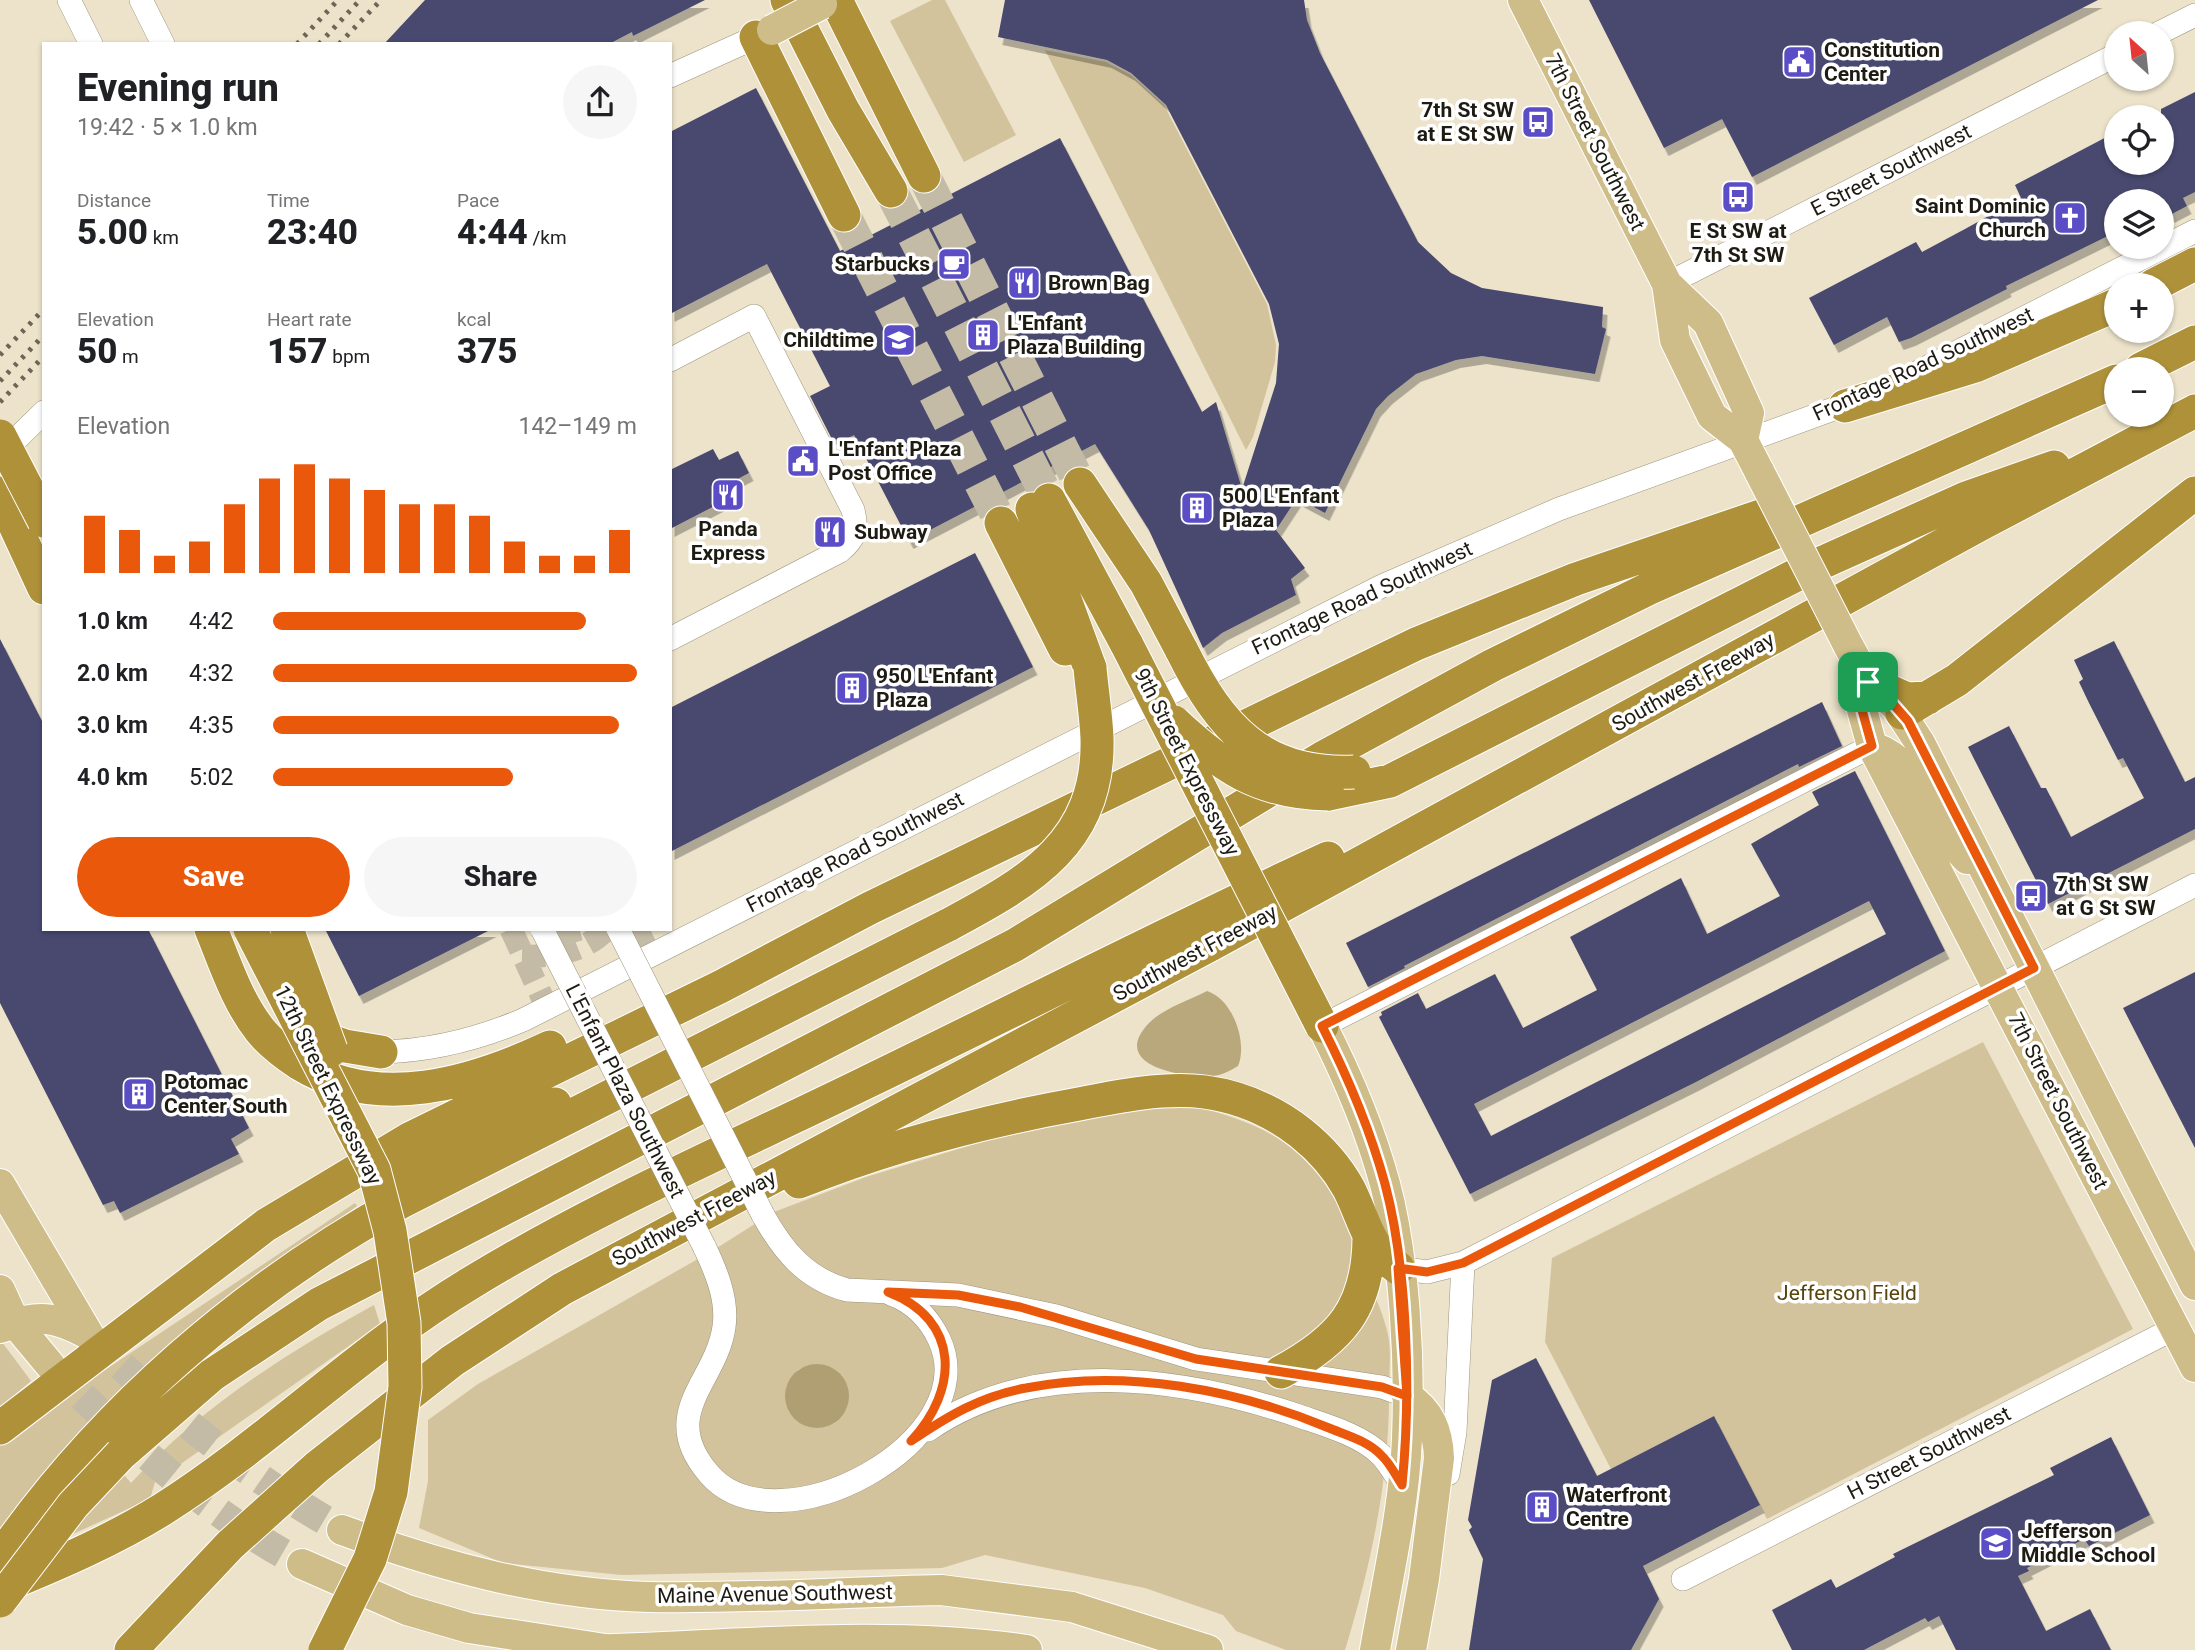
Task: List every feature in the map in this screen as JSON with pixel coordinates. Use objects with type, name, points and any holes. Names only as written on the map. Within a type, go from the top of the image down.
[{"type":"highway","points":[[787,0],[884,195]]},
{"type":"highway","points":[[829,1],[924,176]]},
{"type":"highway","points":[[764,33],[844,215]]},
{"type":"highway","points":[[2174,275],[2195,264]]},
{"type":"highway","points":[[1845,406],[1949,376],[2047,337],[2104,311]]},
{"type":"highway","points":[[2165,357],[2195,342]]},
{"type":"highway","points":[[0,1601],[73,1505],[111,1444],[319,1304],[1015,945],[1322,758],[1493,665],[1650,588],[2104,387]]},
{"type":"highway","points":[[1159,708],[1212,755],[1246,778],[1290,792],[1348,792],[1390,781],[1808,569],[1966,498],[2182,419]]},
{"type":"highway","name":"Southwest Freeway","points":[[131,1650],[230,1545],[343,1445],[452,1361],[562,1289],[1212,944],[1981,524],[2182,419]]},
{"type":"highway","points":[[0,436],[42,518]]},
{"type":"highway","points":[[0,1427],[266,1225],[411,1138],[720,986],[870,908],[1416,644],[1472,620],[1576,579],[1969,445]]},
{"type":"highway","points":[[1080,484],[1146,583],[1213,708],[1252,745],[1276,758],[1313,770],[1354,772],[1391,763],[1549,700]]},
{"type":"highway","points":[[0,493],[42,584]]},
{"type":"highway","points":[[1868,682],[1907,699],[1915,706],[1957,680],[2195,493]]},
{"type":"highway","name":"9th Street Expressway","points":[[1083,671],[1040,504],[1127,645],[1322,1026]]},
{"type":"highway","points":[[0,522],[42,596]]},
{"type":"highway","points":[[0,1558],[111,1444],[203,1337],[267,1287],[333,1242],[401,1202],[1020,886],[1049,863],[1060,849],[1088,795],[1097,737],[1083,671],[1001,523]]},
{"type":"highway","points":[[0,1587],[85,1551],[163,1508],[240,1455],[447,1298],[525,1252],[1155,939],[1592,737]]},
{"type":"highway","points":[[214,931],[242,1002],[271,1043],[310,1070],[342,1083],[394,1090],[470,1077],[517,1062],[711,972],[870,908]]},
{"type":"highway","points":[[214,931],[245,975],[291,1025],[345,1046],[381,1052]]},
{"type":"highway","name":"12th Street Expressway","points":[[251,931],[374,1170],[390,1231],[404,1323],[405,1387],[402,1423],[382,1529],[354,1595],[325,1650]]},
{"type":"highway","points":[[288,931],[357,1112],[374,1170]]},
{"type":"highway","points":[[266,1225],[353,1191],[516,1118],[704,1046]]},
{"type":"highway","points":[[657,1238],[826,1172],[964,1129],[1104,1099],[1179,1091],[1203,1092],[1244,1101],[1300,1132],[1339,1172],[1356,1204],[1369,1239],[1376,1250],[1398,1268]]},
{"type":"highway","points":[[1281,1372],[1318,1351],[1346,1323],[1365,1277],[1369,1239]]},
{"type":"main road","name":"7th Street Southwest","points":[[1522,0],[1667,284],[1675,340],[1712,416],[1743,440],[1868,682],[1862,710],[1872,746],[2195,1367]]},
{"type":"main road","points":[[764,33],[829,1]]},
{"type":"main road","name":"7th Street Southwest","points":[[1915,706],[1994,887],[2195,1285]]},
{"type":"main road","points":[[1872,746],[1886,752],[1908,770],[1945,835],[1994,887]]},
{"type":"main road","points":[[1322,1026],[1364,1117],[1374,1147],[1391,1208],[1398,1268],[1407,1396],[1402,1485],[1375,1650]]},
{"type":"main road","points":[[0,1184],[89,1335],[54,1319],[38,1317],[8,1326]]},
{"type":"main road","points":[[0,1290],[8,1326],[50,1364]]},
{"type":"main road","points":[[1407,1396],[1427,1413],[1439,1442],[1424,1579],[1411,1650]]},
{"type":"main road","name":"Maine Avenue Southwest","points":[[342,1530],[468,1571],[554,1588],[647,1597],[941,1590],[988,1594],[1072,1607],[1208,1650]]},
{"type":"main road","points":[[302,1564],[407,1610],[469,1628],[605,1650]]},
{"type":"main road","points":[[587,1650],[971,1643],[1027,1650]]},
{"type":"street","points":[[69,0],[90,42]]},
{"type":"street","points":[[141,0],[162,42]]},
{"type":"street","points":[[2174,26],[2195,15]]},
{"type":"street","points":[[672,75],[764,33]]},
{"type":"street","name":"E Street Southwest","points":[[1667,284],[2104,61]]},
{"type":"street","name":"Frontage Road Southwest","points":[[381,1052],[469,1040],[507,1027],[1379,588],[1559,509],[1743,440],[1845,406],[2195,230]]},
{"type":"street","points":[[672,359],[754,317],[853,510],[856,530],[854,537],[840,551],[672,638]]},
{"type":"street","points":[[0,455],[42,414]]},
{"type":"street","points":[[1322,1026],[1872,746]]},
{"type":"street","points":[[1398,1268],[1427,1272],[1463,1263],[2195,885]]},
{"type":"street","name":"L'Enfant Plaza Southwest","points":[[543,931],[704,1246],[718,1280],[725,1316],[719,1344],[690,1406],[689,1431],[700,1460],[720,1484],[732,1493],[755,1499],[800,1499],[859,1479],[951,1413],[999,1394],[1055,1384],[1143,1383],[1224,1395],[1315,1422],[1355,1438],[1382,1455],[1402,1485]]},
{"type":"street","name":"L'Enfant Plaza Southwest","points":[[619,931],[763,1215],[794,1261],[817,1279],[847,1290],[958,1295],[1020,1307],[1196,1359],[1382,1387],[1407,1396]]},
{"type":"street","points":[[1424,1579],[1439,1530],[1455,1432],[1463,1263]]},
{"type":"street","name":"L'Enfant Plaza Southwest","points":[[888,1292],[907,1300],[918,1309],[935,1331],[945,1357],[945,1387],[941,1400],[926,1425],[911,1441]]},
{"type":"street","name":"H Street Southwest","points":[[1683,1579],[2175,1328]]},
{"type":"green space","points":[[932,0],[945,0],[1016,135],[964,162],[890,21]]},
{"type":"green space","points":[[1045,50],[1106,62],[1131,75],[1164,105],[1267,304],[1276,345],[1275,362],[1253,437],[1246,450]]},
{"type":"green space","name":"Jefferson Field","points":[[1983,1042],[2133,1329],[1767,1519],[1714,1416],[1611,1469],[1545,1342],[1552,1258]]},
{"type":"green space","points":[[1190,1106],[1254,1126],[1280,1140],[1302,1157],[1321,1178],[1351,1232],[1384,1321],[1390,1358],[1386,1455],[1377,1521],[1345,1650],[1286,1650],[1236,1631],[1223,1615],[1145,1588],[985,1555],[942,1568],[621,1575],[503,1563],[419,1528],[428,1481],[428,1420],[478,1384],[712,1251],[774,1212],[866,1177],[1011,1133],[1112,1112]],"holes":[[[819,1364],[828,1367],[842,1379],[847,1408],[834,1424],[786,1387],[799,1369]]]},
{"type":"green space","points":[[355,1203],[357,1206],[196,1323],[84,1428],[131,1483],[186,1430],[276,1363],[374,1305],[380,1324],[155,1482],[150,1499],[0,1567],[0,1445],[66,1396]]},
{"type":"green space","points":[[2,1342],[31,1381],[0,1407],[0,1344]]},
{"type":"shaded area","points":[[1207,991],[1224,1003],[1236,1023],[1241,1046],[1238,1066],[1220,1075],[1185,1075],[1154,1066],[1143,1059],[1137,1050],[1139,1038],[1149,1023],[1169,1009]]},
{"type":"shaded area","points":[[811,1364],[823,1364],[840,1373],[847,1384],[847,1408],[840,1419],[823,1428],[811,1428],[799,1423],[790,1414],[785,1402],[785,1390],[790,1378],[799,1369]]},
{"type":"building","points":[[425,0],[705,0],[633,36],[632,32],[613,42],[386,42]]},
{"type":"building","points":[[1005,0],[1304,0],[1307,20],[1320,53],[1418,242],[1451,273],[1482,288],[1603,307],[1602,327],[1606,329],[1595,374],[1482,356],[1456,360],[1416,374],[1376,409],[1325,513],[1297,498],[1276,530],[1305,568],[1291,579],[1296,595],[1222,633],[1203,648],[1149,530],[1095,444],[909,541],[854,435],[835,445],[810,396],[830,386],[767,264],[672,313],[672,131],[756,88],[840,251],[1060,138],[1202,412],[1216,402],[1242,489],[1276,383],[1279,344],[1269,304],[1166,105],[1131,73],[1107,60],[998,37]]},
{"type":"building","name":"Constitution Center","points":[[1589,0],[2098,0],[1752,177],[1722,119],[1664,148]]},
{"type":"building","name":"Saint Dominic Church","points":[[2195,92],[2195,192],[2183,198],[2187,206],[2174,213],[2174,189],[2104,189],[2104,238],[2006,286],[2007,289],[1911,338],[1899,342],[1887,317],[1834,345],[1809,298],[1916,242],[1922,252],[1965,229],[2021,198],[2015,185],[2104,138],[2104,175],[2174,175],[2174,105],[2169,105]]},
{"type":"building","points":[[713,449],[719,460],[738,451],[749,473],[730,483],[736,495],[672,528],[672,469]]},
{"type":"building","name":"950 L'Enfant Plaza","points":[[975,553],[1033,667],[672,851],[672,707]]},
{"type":"building","name":"Potomac Center South","points":[[0,639],[42,721],[42,931],[149,931],[249,1128],[231,1139],[239,1154],[120,1213],[114,1201],[103,1205],[0,1003]]},
{"type":"building","points":[[2114,641],[2185,782],[2195,777],[2195,829],[2048,904],[1968,747],[2009,726],[2041,788],[2046,788],[2071,837],[2144,798],[2123,758],[2118,760],[2089,703],[2079,682],[2083,679],[2074,660]]},
{"type":"building","points":[[1822,702],[1842,746],[1799,767],[1798,764],[1368,987],[1346,943]]},
{"type":"building","points":[[1855,771],[1945,951],[1696,1082],[1470,1194],[1379,1017],[1381,1012],[1418,993],[1426,1009],[1495,974],[1523,1028],[1597,990],[1570,937],[1681,878],[1707,934],[1780,896],[1751,844],[1819,805],[1812,792]],"holes":[[[1869,901],[1886,934],[1491,1136],[1474,1104]]]},
{"type":"building","points":[[326,931],[488,931],[359,996]]},
{"type":"building","points":[[2195,972],[2195,1148],[2123,1008]]},
{"type":"building","name":"Waterfront Centre","points":[[1536,1358],[1597,1476],[1714,1416],[1760,1505],[1643,1566],[1659,1599],[1631,1650],[1469,1650],[1483,1559],[1469,1530],[1472,1527],[1468,1520],[1492,1380]]},
{"type":"building","name":"Jefferson Middle School","points":[[2111,1437],[2150,1515],[2089,1546],[2084,1539],[2027,1568],[2029,1571],[2018,1576],[2046,1631],[2090,1609],[2111,1650],[1956,1650],[1939,1616],[1928,1622],[1925,1618],[1864,1650],[1792,1650],[1772,1610],[1831,1579],[1836,1588],[1895,1557],[1893,1554],[2054,1475],[2050,1468]]},
{"type":"tunnel","points":[[924,176],[1080,484]]},
{"type":"tunnel","points":[[891,191],[1049,500]]},
{"type":"tunnel","points":[[844,215],[1001,523]]},
{"type":"tunnel","points":[[512,931],[547,1008]]},
{"type":"tunnel","points":[[562,931],[573,931]]},
{"type":"tunnel","points":[[522,956],[568,952],[588,943],[605,931]]},
{"type":"tunnel","points":[[638,931],[650,955]]},
{"type":"tunnel","points":[[89,1335],[209,1441],[274,1488],[342,1530]]},
{"type":"tunnel","points":[[50,1365],[169,1474],[234,1523],[302,1564]]},
{"type":"railway","points":[[299,42],[338,0]]},
{"type":"railway","points":[[321,42],[360,0]]},
{"type":"railway","points":[[341,42],[381,0]]},
{"type":"railway","points":[[0,355],[42,311]]},
{"type":"railway","points":[[0,381],[42,337]]},
{"type":"railway","points":[[0,402],[42,358]]},
{"type":"place","name":"Constitution Center","points":[[1799,62]]},
{"type":"place","name":"7th St SW at E St SW","points":[[1538,122]]},
{"type":"place","name":"E St SW at 7th St SW","points":[[1738,197]]},
{"type":"place","name":"Saint Dominic Church","points":[[2070,218]]},
{"type":"place","name":"Starbucks","points":[[954,264]]},
{"type":"place","name":"Brown Bag","points":[[1024,283]]},
{"type":"place","name":"L'Enfant Plaza Building","points":[[983,335]]},
{"type":"place","name":"Childtime","points":[[899,340]]},
{"type":"place","name":"L'Enfant Plaza Post Office","points":[[803,461]]},
{"type":"place","name":"Panda Express","points":[[728,495]]},
{"type":"place","name":"500 L'Enfant Plaza","points":[[1197,508]]},
{"type":"place","name":"Subway","points":[[830,532]]},
{"type":"place","name":"950 L'Enfant Plaza","points":[[852,688]]},
{"type":"place","name":"7th St SW at G St SW","points":[[2031,896]]},
{"type":"place","name":"Potomac Center South","points":[[139,1094]]},
{"type":"place","name":"Waterfront Centre","points":[[1542,1507]]},
{"type":"place","name":"Jefferson Middle School","points":[[1996,1543]]},
{"type":"route","points":[[1868,682],[1861,703],[1872,746],[1322,1026],[1364,1117],[1391,1208],[1404,1333],[1407,1396],[1407,1440],[1402,1485],[1382,1455],[1355,1438],[1315,1422],[1255,1402],[1143,1383],[1084,1382],[1027,1387],[975,1402],[951,1413],[911,1441],[926,1425],[941,1400],[945,1387],[945,1357],[935,1331],[918,1309],[907,1300],[888,1292],[958,1295],[1020,1307],[1196,1359],[1382,1387],[1407,1396],[1406,1369],[1404,1333],[1398,1268],[1427,1272],[1463,1263],[2034,968],[1908,721],[1887,697],[1868,682]]}]
